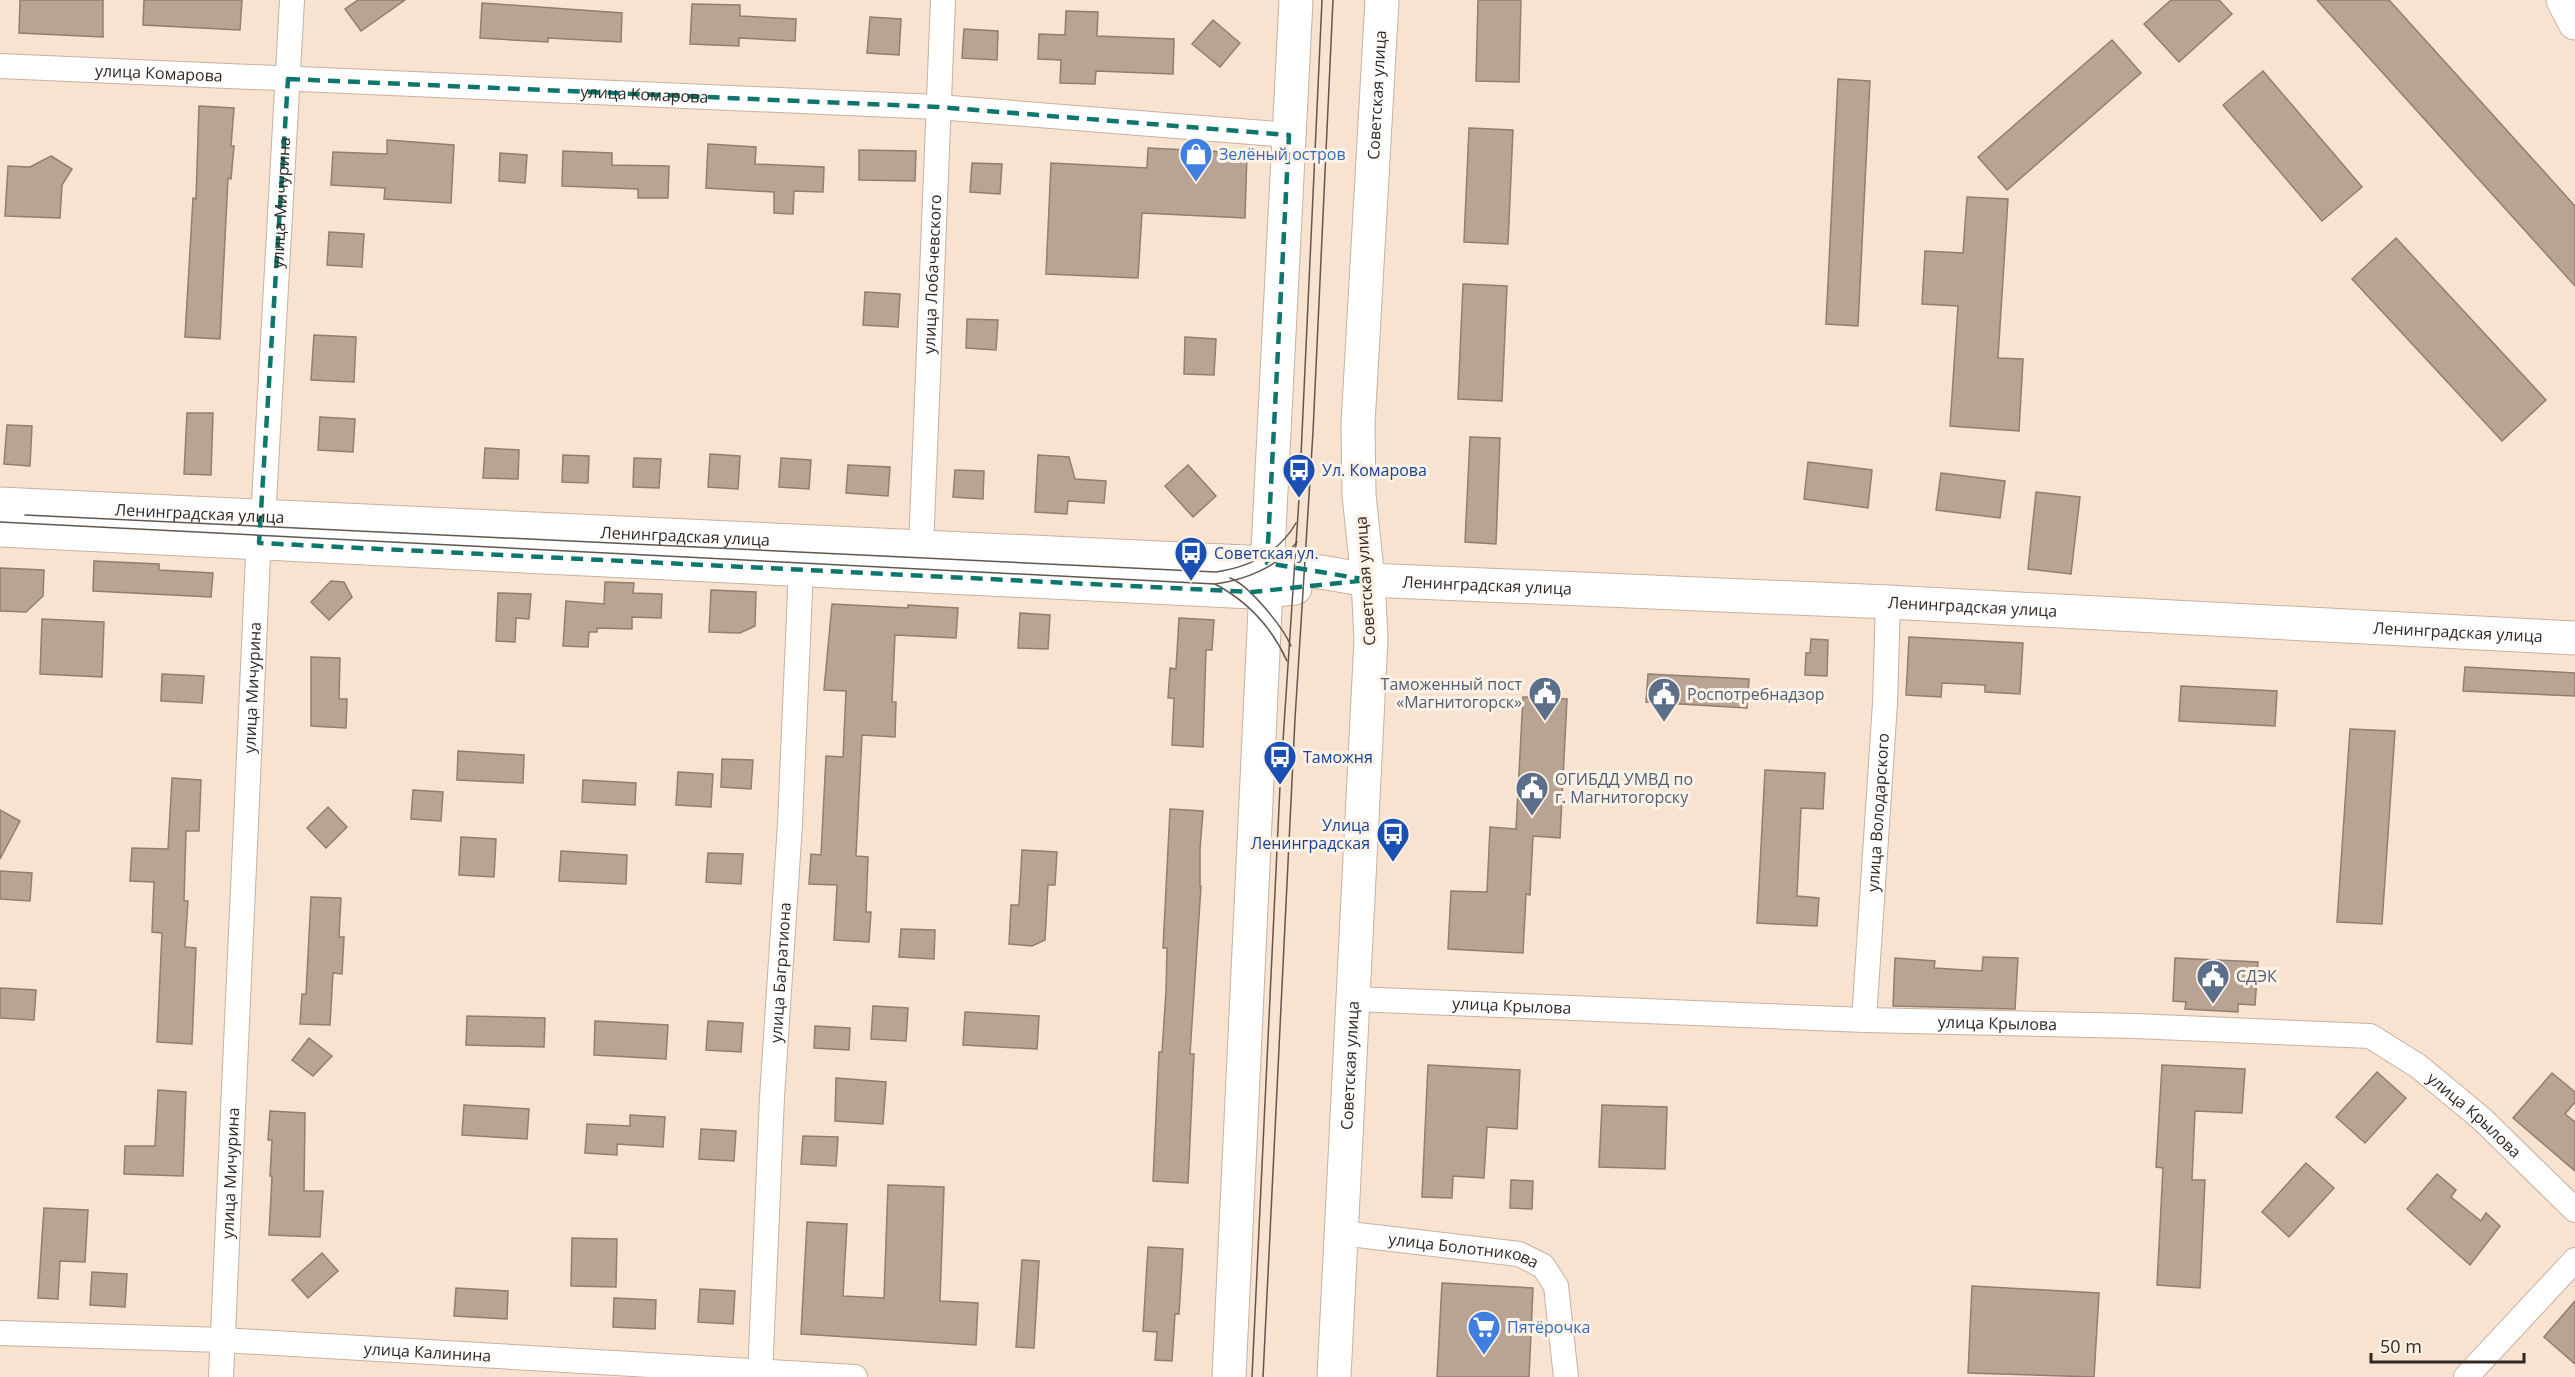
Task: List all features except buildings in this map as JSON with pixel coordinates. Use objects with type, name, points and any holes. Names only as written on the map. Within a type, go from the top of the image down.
[{"type":"main road","points":[[1229,1377],[1266,577],[1296,0]]},
{"type":"main road","name":"Советская улица","points":[[1334,1377],[1371,639],[1368,580],[1359,495],[1358,424],[1382,0]]},
{"type":"main road","points":[[2563,0],[2575,23]]},
{"type":"main road","name":"Ленинградская улица","points":[[0,504],[260,529],[801,568],[1368,580],[1888,602],[2575,638]]},
{"type":"main road","name":"Ленинградская улица","points":[[0,530],[260,529],[921,548],[1266,577]]},
{"type":"street","name":"улица Мичурина","points":[[221,1377],[260,529],[264,502],[292,0]]},
{"type":"street","name":"улица Лобачевского","points":[[921,548],[943,0]]},
{"type":"street","name":"улица Комарова","points":[[0,66],[938,107],[1289,135]]},
{"type":"street","name":"улица Багратиона","points":[[760,1374],[772,1097],[790,825],[801,568]]},
{"type":"street","name":"улица Володарского","points":[[1864,1020],[1885,703],[1888,602]]},
{"type":"street","name":"улица Крылова","points":[[1354,999],[1864,1020],[2135,1026],[2370,1036],[2418,1066],[2482,1119],[2575,1210]]},
{"type":"street","name":"улица Болотникова","points":[[1341,1233],[1519,1254],[1543,1266],[1556,1286],[1566,1377]]},
{"type":"street","points":[[2466,1377],[2575,1260]]},
{"type":"street","name":"улица Калинина","points":[[0,1333],[223,1340],[760,1374],[855,1377]]},
{"type":"highlighted area","points":[[288,79],[938,107],[1289,135],[1267,563],[1368,580],[1252,592],[259,543]]},
{"type":"tram line","points":[[1252,1377],[1280,786],[1299,499],[1322,0]]},
{"type":"tram line","points":[[1263,1377],[1295,719],[1313,432],[1333,0]]},
{"type":"tram line","points":[[25,515],[1216,572],[1228,570],[1262,557],[1281,543],[1296,523]]},
{"type":"tram line","points":[[0,522],[1215,584],[1260,571],[1280,559],[1297,542]]},
{"type":"tram line","points":[[1230,578],[1238,582],[1265,607],[1291,646]]},
{"type":"tram line","points":[[1215,584],[1238,599],[1257,616],[1274,637],[1287,661]]},
{"type":"place","name":"Зелёный остров","points":[[1196,183]]},
{"type":"place","name":"Ул. Комарова","points":[[1299,499]]},
{"type":"place","name":"Советская ул.","points":[[1191,582]]},
{"type":"place","name":"Таможенный пост «Магнитогорск»","points":[[1545,722]]},
{"type":"place","name":"Роспотребнадзор","points":[[1664,723]]},
{"type":"place","name":"Таможня","points":[[1280,786]]},
{"type":"place","name":"ОГИБДД УМВД по г. Магнитогорску","points":[[1532,817]]},
{"type":"place","name":"Улица Ленинградская","points":[[1393,863]]},
{"type":"place","name":"СДЭК","points":[[2213,1005]]},
{"type":"place","name":"Пятёрочка","points":[[1484,1356]]}]
